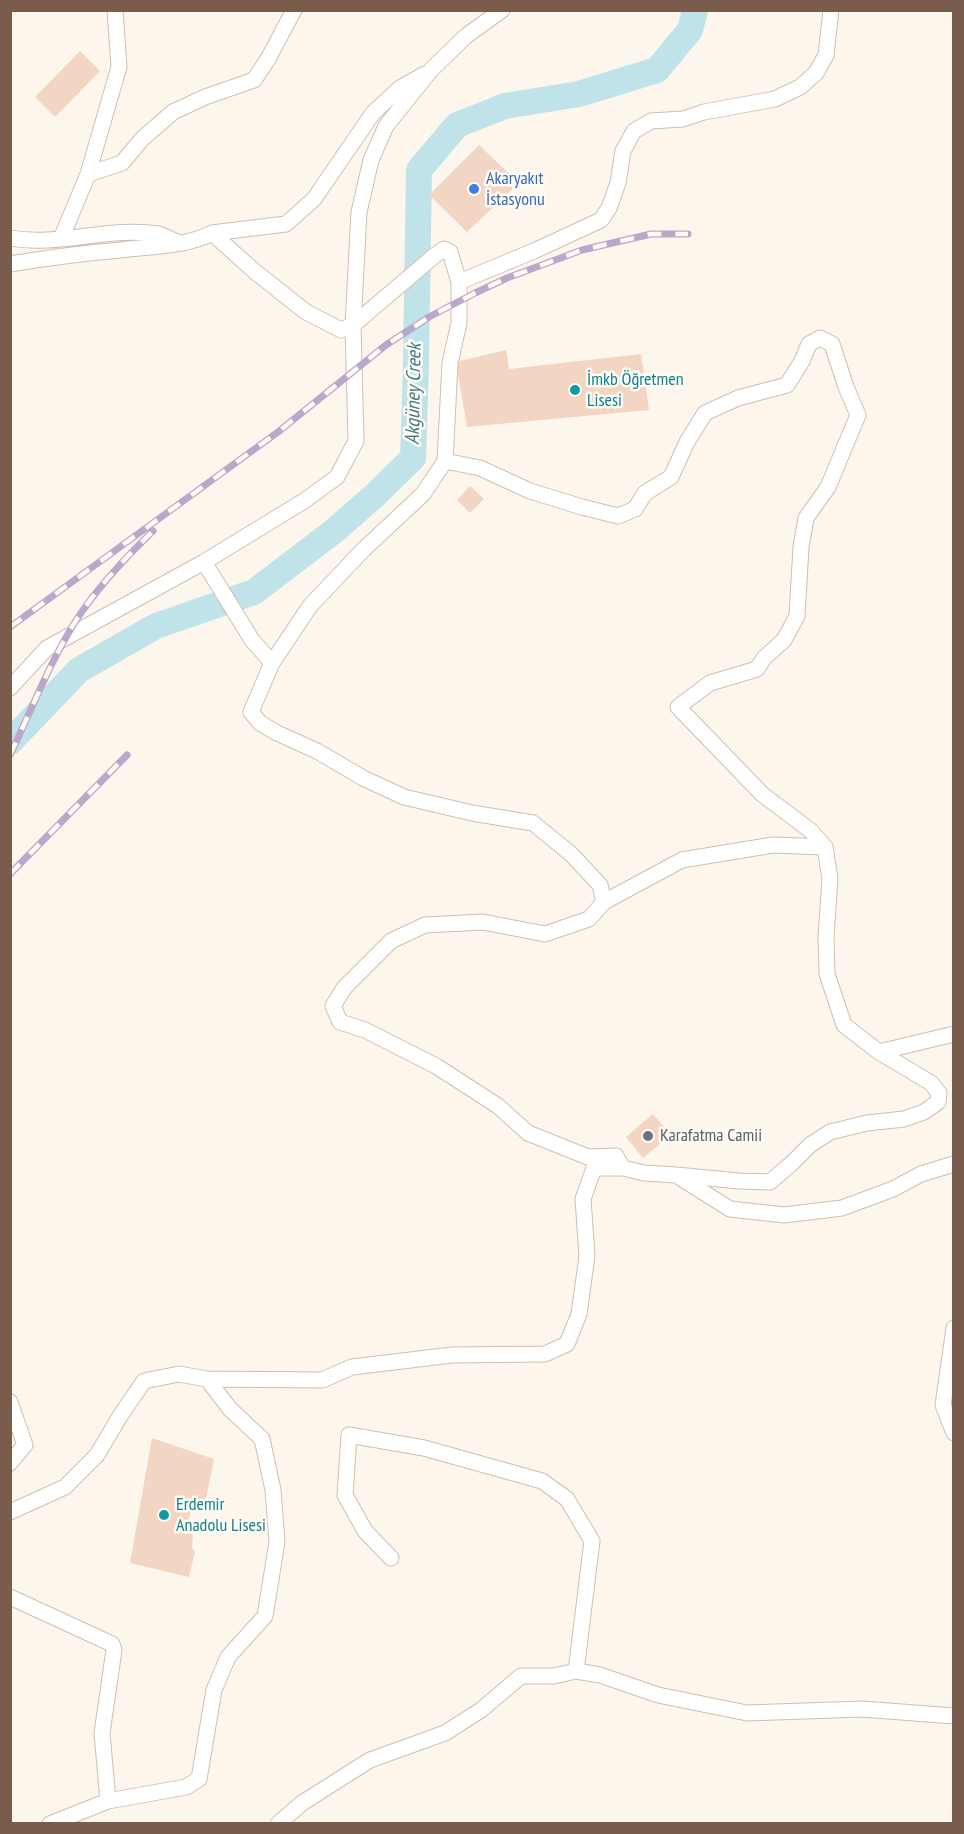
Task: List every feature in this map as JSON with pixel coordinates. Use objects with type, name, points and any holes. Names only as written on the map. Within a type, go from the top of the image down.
[{"type":"street","points":[[61,239],[88,174],[119,67],[115,10]]},
{"type":"street","points":[[88,174],[122,163],[142,139],[173,112],[205,97],[254,80],[294,10]]},
{"type":"street","points":[[10,688],[47,648],[204,562],[304,501],[337,477],[356,441],[353,325],[359,212],[371,160],[386,126],[431,70],[466,36],[502,10]]},
{"type":"street","points":[[459,282],[601,220],[609,208],[618,183],[624,151],[634,132],[651,121],[683,119],[704,112],[775,99],[800,87],[816,73],[826,55],[831,10]]},
{"type":"street","points":[[10,264],[67,255],[180,243],[212,233],[286,224],[314,199],[373,113],[400,88],[431,70]]},
{"type":"street","points":[[10,238],[61,239],[118,233],[159,234],[180,243]]},
{"type":"street","points":[[212,233],[253,270],[306,312],[341,330],[353,325],[387,294],[444,249],[450,252],[459,282],[459,323],[450,363],[445,461],[423,494],[363,550],[310,606],[272,663],[251,712],[260,723],[277,733],[317,751],[363,778],[404,797],[472,813],[533,823],[571,854],[600,885],[604,902]]},
{"type":"street","points":[[10,1512],[64,1487],[97,1455],[144,1381],[179,1374],[207,1379],[322,1380],[352,1367],[452,1354],[545,1354],[567,1344],[579,1314],[587,1256],[583,1199],[594,1168],[623,1168],[644,1173],[770,1182],[810,1145],[830,1132],[867,1123],[904,1119],[924,1112],[938,1102],[939,1093],[931,1083],[879,1052],[844,1024],[827,974],[826,936],[830,879],[825,847],[811,831],[762,794],[678,707],[710,683],[757,669],[764,658],[784,640],[797,616],[801,547],[806,518],[828,488],[858,415],[832,344],[820,338],[809,344],[802,361],[787,385],[738,398],[705,413],[687,442],[671,477],[645,493],[635,509],[618,516],[530,491],[480,468],[445,461]]},
{"type":"street","points":[[204,562],[236,617],[272,663]]},
{"type":"street","points":[[623,1168],[616,1156],[588,1157],[528,1133],[498,1106],[436,1066],[365,1030],[340,1022],[333,1006],[344,988],[391,941],[425,925],[483,922],[545,934],[589,920],[604,902],[682,860],[773,845],[825,847]]},
{"type":"street","points":[[879,1052],[954,1034]]},
{"type":"street","points":[[676,1175],[730,1209],[784,1215],[842,1208],[893,1189],[921,1174],[954,1164]]},
{"type":"street","points":[[954,1328],[943,1405],[954,1433]]},
{"type":"street","points":[[51,1824],[108,1801],[186,1787],[199,1779],[214,1690],[224,1665],[228,1657],[265,1616],[277,1542],[273,1490],[262,1439],[230,1409],[207,1379]]},
{"type":"street","points":[[10,1402],[25,1445],[10,1463]]},
{"type":"street","points":[[391,1558],[365,1531],[345,1495],[349,1436],[424,1448],[542,1481],[567,1499],[592,1541],[576,1671]]},
{"type":"street","points":[[10,1597],[112,1644],[114,1650],[102,1733],[108,1801]]},
{"type":"street","points":[[278,1824],[302,1803],[370,1760],[445,1733],[481,1710],[521,1676],[554,1676],[576,1671],[600,1675],[658,1695],[747,1713],[862,1709],[954,1716]]},
{"type":"building","points":[[80,51],[100,71],[55,117],[35,97]]},
{"type":"building","name":"Akaryakıt İstasyonu","points":[[479,145],[519,183],[467,232],[429,195]]},
{"type":"building","name":"İmkb Öğretmen Lisesi","points":[[506,350],[509,369],[641,354],[649,410],[467,427],[456,362]]},
{"type":"building","points":[[470,486],[484,499],[470,513],[457,500]]},
{"type":"building","name":"Karafatma Camii","points":[[653,1114],[671,1135],[643,1158],[626,1137]]},
{"type":"building","name":"Erdemir Anadolu Lisesi","points":[[152,1438],[214,1459],[206,1499],[194,1499],[186,1530],[193,1535],[192,1548],[195,1552],[189,1577],[130,1563]]},
{"type":"waterway","name":"Akgüney Creek","points":[[10,742],[79,670],[156,626],[254,592],[334,531],[413,458],[419,170],[457,125],[505,106],[579,94],[657,70],[690,30],[695,10]]},
{"type":"railway","points":[[10,627],[278,432],[386,345],[429,317],[507,278],[582,250],[651,234],[688,234]]},
{"type":"railway","points":[[10,755],[49,671],[75,622],[111,575],[153,531]]},
{"type":"railway","points":[[10,874],[127,755]]},
{"type":"place","name":"Akaryakıt İstasyonu","points":[[474,189]]},
{"type":"place","name":"İmkb Öğretmen Lisesi","points":[[575,390]]},
{"type":"place","name":"Karafatma Camii","points":[[648,1136]]},
{"type":"place","name":"Erdemir Anadolu Lisesi","points":[[164,1515]]}]
